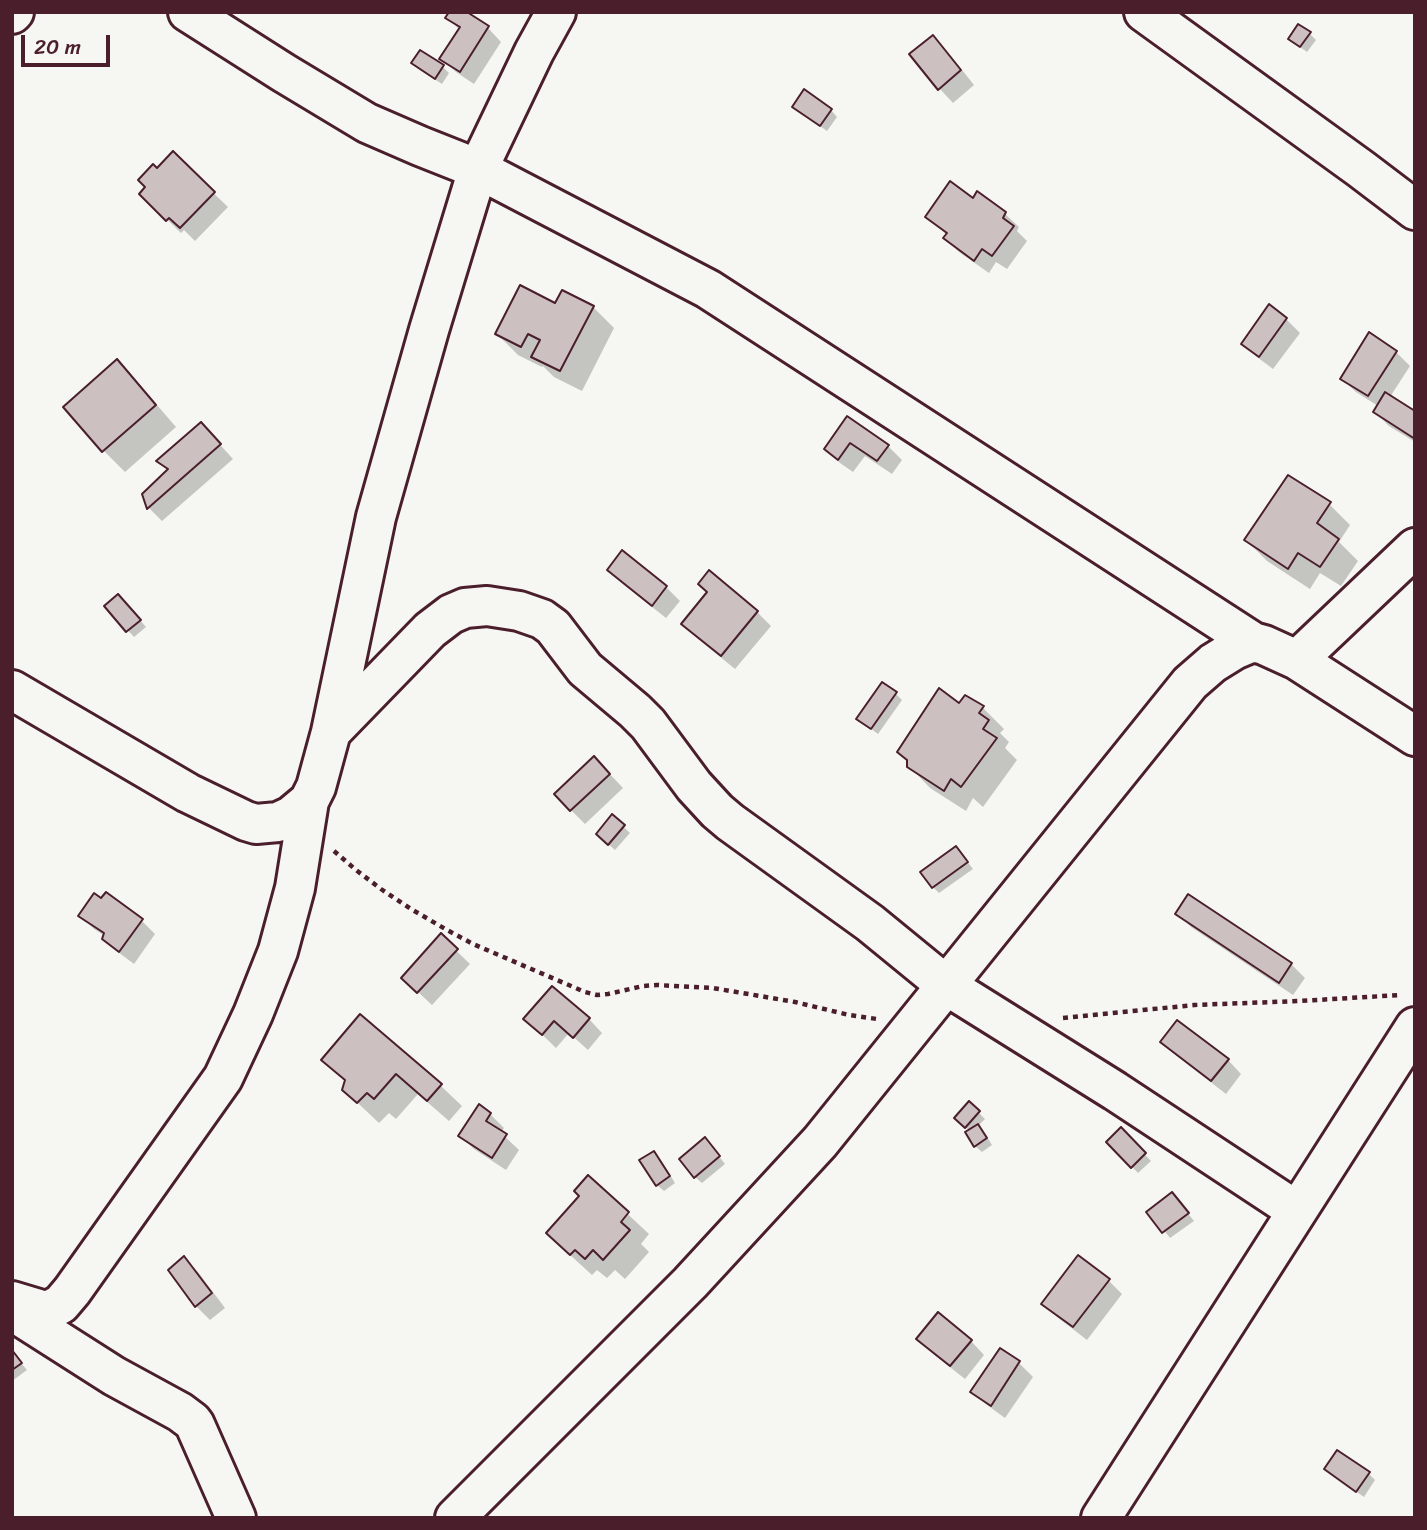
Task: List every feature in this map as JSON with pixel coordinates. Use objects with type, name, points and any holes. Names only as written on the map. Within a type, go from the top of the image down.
[{"type":"street","points":[[188,12],[367,123],[478,169],[708,289],[1253,642],[1297,660],[1415,736]]},
{"type":"street","points":[[12,1301],[46,1310],[61,1304],[72,1291],[223,1078],[253,1014],[278,951],[295,888],[307,813],[331,732],[376,517],[429,330],[478,169],[556,12]]},
{"type":"street","points":[[1144,12],[1415,211]]},
{"type":"street","points":[[1297,660],[1415,548]]},
{"type":"street","points":[[331,732],[430,630],[451,614],[465,608],[487,606],[519,611],[542,619],[553,627],[585,669],[648,724],[694,786],[748,837],[870,923],[947,986],[1115,1091],[1297,1211]]},
{"type":"street","points":[[455,1518],[690,1283],[820,1142],[1190,683],[1213,663],[1253,642]]},
{"type":"street","points":[[12,691],[188,793],[246,821],[256,824],[278,822],[307,813]]},
{"type":"street","points":[[1103,1517],[1297,1211],[1408,1011]]},
{"type":"street","points":[[12,1311],[114,1376],[192,1421],[236,1518]]},
{"type":"path","points":[[307,813],[356,870],[411,909],[473,944],[585,992],[608,994],[657,985],[713,988],[795,1002],[849,1015],[916,1025]]},
{"type":"path","points":[[1062,1019],[1194,1005],[1300,1002],[1408,1011]]},
{"type":"building","points":[[449,12],[467,12],[489,26],[460,72],[439,59],[460,27],[445,18]]},
{"type":"building","points":[[1298,24],[1311,32],[1300,47],[1288,39]]},
{"type":"building","points":[[933,35],[961,70],[938,90],[909,54]]},
{"type":"building","points":[[420,50],[444,65],[435,79],[411,63]]},
{"type":"building","points":[[804,89],[832,109],[820,126],[792,107]]},
{"type":"building","points":[[173,151],[215,192],[180,228],[169,218],[166,221],[139,194],[145,187],[138,180],[153,164],[157,168]]},
{"type":"building","points":[[950,181],[973,198],[977,191],[1006,212],[1003,218],[1014,226],[992,256],[982,249],[974,261],[943,238],[947,233],[925,217]]},
{"type":"building","points":[[520,285],[555,303],[562,290],[594,306],[560,371],[531,357],[540,340],[528,334],[521,347],[495,334]]},
{"type":"building","points":[[1269,304],[1287,318],[1259,357],[1241,344]]},
{"type":"building","points":[[1369,332],[1397,351],[1368,396],[1340,379]]},
{"type":"building","points":[[117,359],[156,405],[102,452],[63,407]]},
{"type":"building","points":[[1385,392],[1415,411],[1415,439],[1373,412]]},
{"type":"building","points":[[847,416],[889,445],[877,461],[850,443],[838,460],[824,449]]},
{"type":"building","points":[[201,422],[221,444],[147,509],[142,494],[168,469],[156,461]]},
{"type":"building","points":[[1288,475],[1331,502],[1317,523],[1339,539],[1320,567],[1298,553],[1288,569],[1244,540]]},
{"type":"building","points":[[622,550],[667,586],[652,606],[607,570]]},
{"type":"building","points":[[709,570],[758,611],[721,656],[681,624],[707,592],[698,584]]},
{"type":"building","points":[[118,594],[141,620],[126,632],[104,606]]},
{"type":"building","points":[[882,682],[897,692],[871,729],[856,719]]},
{"type":"building","points":[[939,688],[959,703],[965,695],[984,706],[979,713],[989,720],[983,729],[997,738],[961,787],[951,779],[944,791],[907,767],[907,760],[897,752]]},
{"type":"building","points":[[594,756],[610,774],[570,811],[554,794]]},
{"type":"building","points":[[612,814],[625,825],[608,845],[596,834]]},
{"type":"building","points":[[956,846],[968,862],[932,888],[920,872]]},
{"type":"building","points":[[106,892],[143,919],[119,952],[102,939],[104,933],[78,916],[94,893],[101,898]]},
{"type":"building","points":[[1188,894],[1292,963],[1279,983],[1175,914]]},
{"type":"building","points":[[441,933],[458,949],[417,993],[401,978]]},
{"type":"building","points":[[552,986],[590,1018],[573,1038],[554,1021],[542,1035],[523,1019]]},
{"type":"building","points":[[360,1014],[442,1084],[427,1101],[396,1074],[374,1099],[367,1093],[357,1103],[342,1090],[345,1080],[321,1060]]},
{"type":"building","points":[[1177,1020],[1229,1059],[1211,1081],[1160,1042]]},
{"type":"building","points":[[969,1101],[980,1111],[965,1128],[954,1118]]},
{"type":"building","points":[[479,1104],[491,1113],[486,1121],[507,1134],[492,1158],[458,1136]]},
{"type":"building","points":[[978,1124],[987,1138],[974,1147],[965,1132]]},
{"type":"building","points":[[1121,1127],[1146,1153],[1131,1168],[1106,1142]]},
{"type":"building","points":[[705,1137],[720,1156],[694,1178],[679,1159]]},
{"type":"building","points":[[654,1151],[670,1176],[656,1186],[639,1160]]},
{"type":"building","points":[[588,1175],[629,1212],[621,1222],[630,1230],[603,1260],[593,1250],[585,1259],[575,1250],[570,1255],[546,1233],[579,1196],[574,1191]]},
{"type":"building","points":[[1172,1192],[1189,1213],[1162,1233],[1146,1212]]},
{"type":"building","points":[[1078,1255],[1110,1279],[1073,1327],[1041,1304]]},
{"type":"building","points":[[184,1256],[212,1293],[195,1307],[168,1270]]},
{"type":"building","points":[[938,1312],[972,1340],[950,1366],[916,1339]]},
{"type":"building","points":[[1000,1348],[1020,1361],[991,1406],[970,1392]]},
{"type":"building","points":[[12,1350],[22,1363],[12,1370]]},
{"type":"building","points":[[1337,1450],[1370,1472],[1356,1492],[1324,1469]]}]
